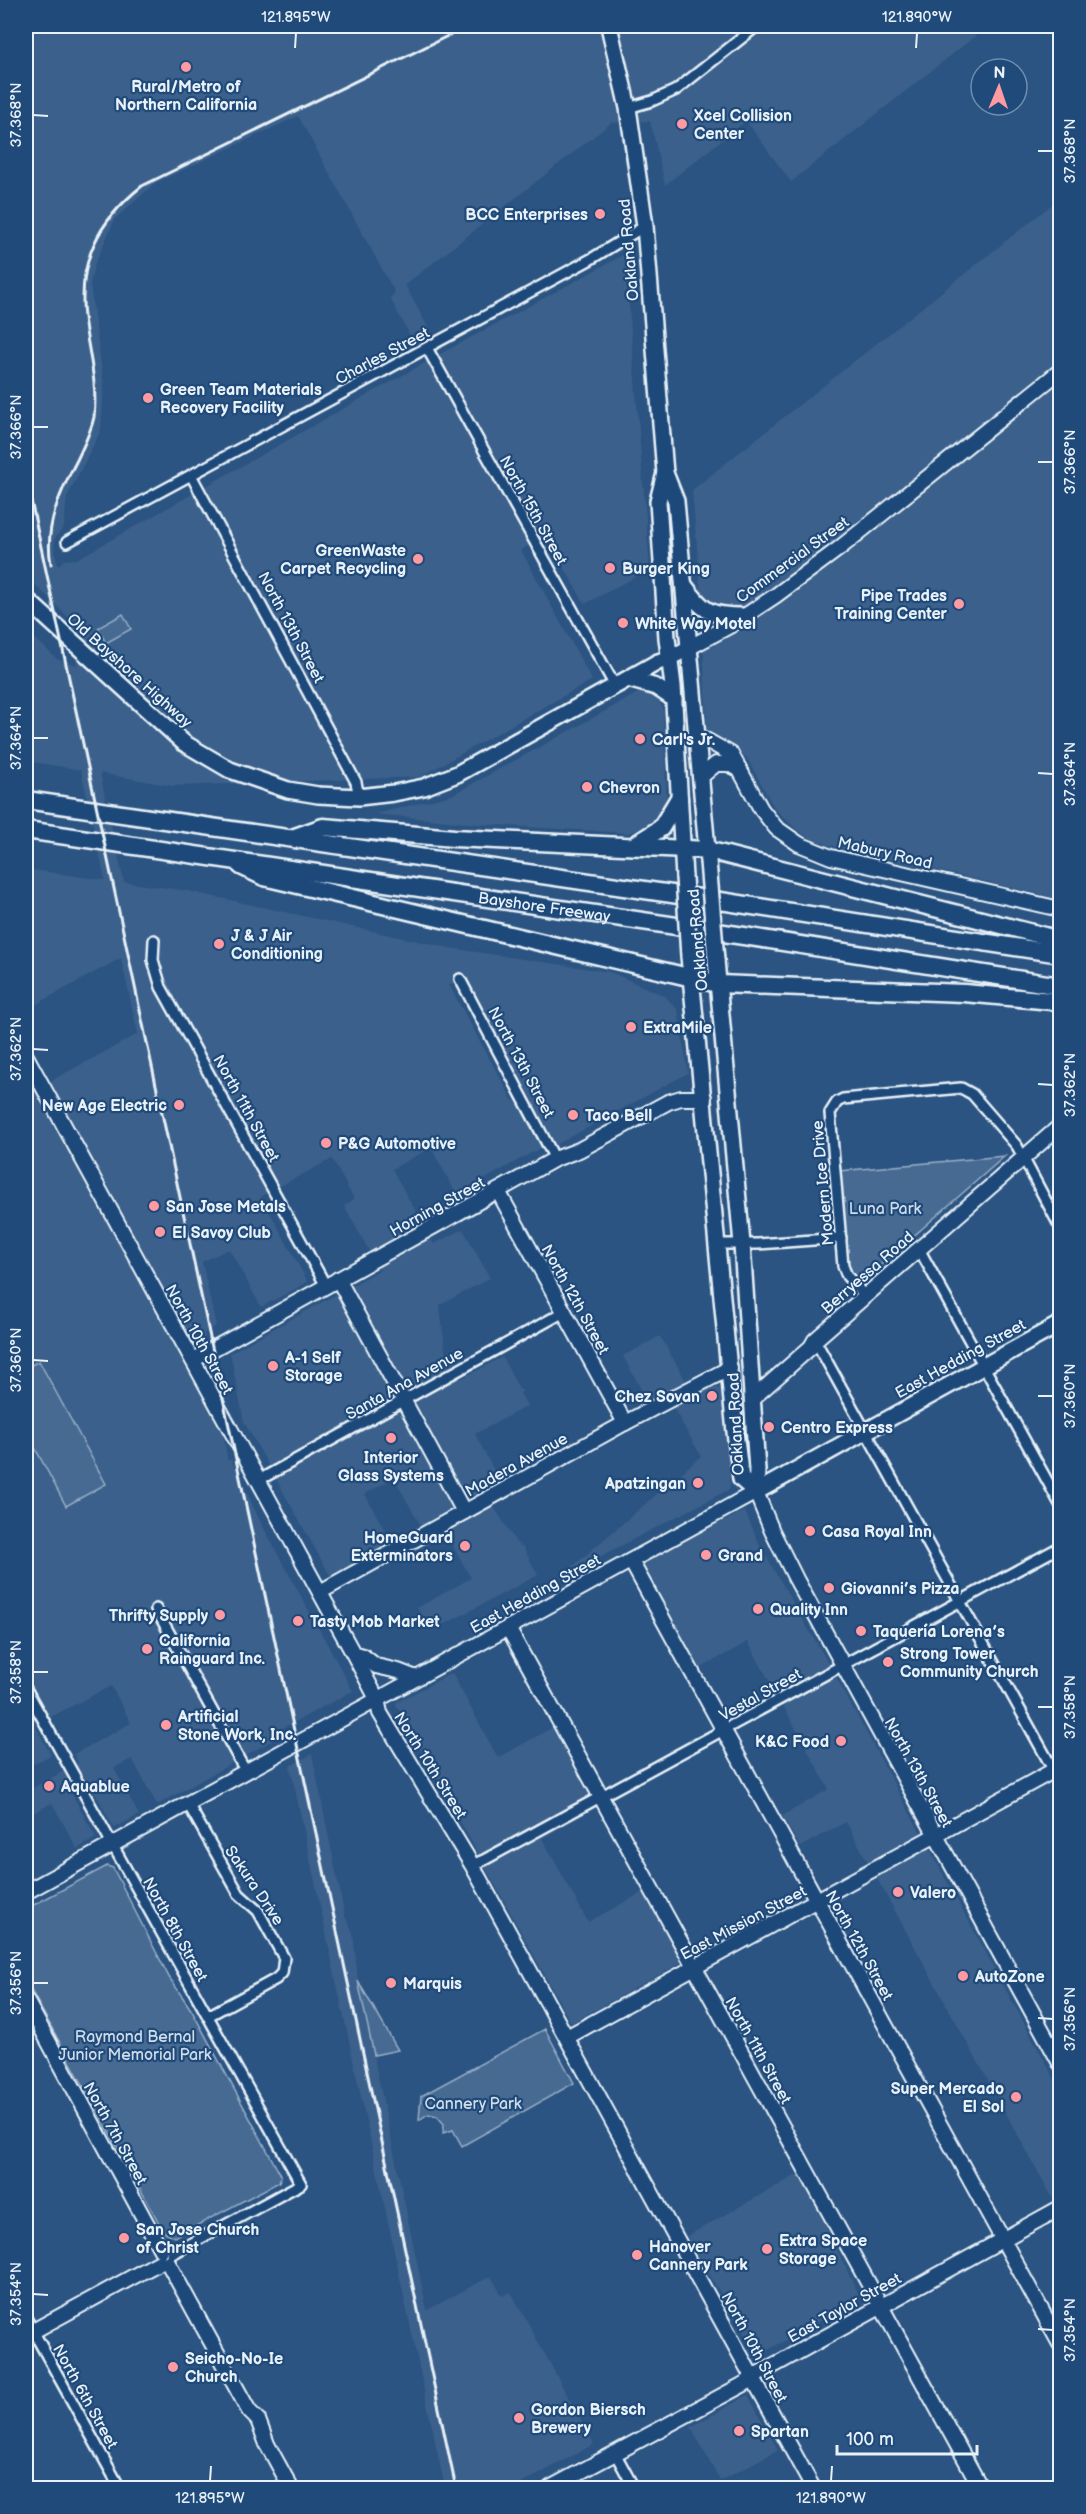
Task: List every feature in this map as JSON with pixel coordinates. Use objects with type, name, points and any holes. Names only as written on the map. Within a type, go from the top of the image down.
[{"type":"highway","points":[[633,846],[661,828],[679,798]]},
{"type":"highway","name":"Bayshore Freeway","points":[[26,800],[715,900],[1060,954]]},
{"type":"highway","points":[[291,838],[323,827],[454,838],[633,846],[708,856],[1060,940]]},
{"type":"highway","name":"Bayshore Freeway","points":[[26,830],[755,937],[1060,986]]},
{"type":"highway","points":[[226,859],[264,878],[718,984],[964,993],[1052,1001],[1060,997]]},
{"type":"main road","name":"Oakland Road","points":[[609,26],[628,108],[645,226],[665,473],[676,501],[742,1244],[758,1470],[756,1492]]},
{"type":"main road","name":"Commercial Street","points":[[424,787],[486,759],[670,658],[775,596],[841,547],[1060,372]]},
{"type":"main road","name":"Oakland Road","points":[[665,473],[658,501],[674,699],[689,956],[741,1479],[756,1492]]},
{"type":"main road","points":[[683,584],[696,602],[708,612],[719,616],[742,616]]},
{"type":"main road","name":"Old Bayshore Highway","points":[[26,599],[184,743],[230,770],[288,790],[318,795],[359,797],[424,787]]},
{"type":"main road","points":[[621,683],[656,687],[674,699]]},
{"type":"main road","name":"Mabury Road","points":[[697,735],[731,754],[761,809],[776,828],[799,844],[831,857],[1060,909]]},
{"type":"main road","points":[[702,776],[716,764],[728,764],[739,769]]},
{"type":"main road","name":"North 10th Street","points":[[26,1056],[353,1653],[377,1699],[380,1713],[472,1865],[813,2488]]},
{"type":"main road","name":"Horning Street","points":[[193,1360],[555,1159],[579,1150],[668,1102],[681,1098],[704,1098]]},
{"type":"main road","name":"Berryessa Road","points":[[753,1399],[811,1347],[815,1340],[1060,1126]]},
{"type":"main road","name":"North 12th Street","points":[[498,1191],[625,1423]]},
{"type":"main road","name":"North 11th Street","points":[[332,1283],[402,1400],[464,1512]]},
{"type":"main road","name":"East Hedding Street","points":[[26,1892],[1060,1324]]},
{"type":"main road","name":"Madera Avenue","points":[[320,1592],[625,1423],[730,1368]]},
{"type":"main road","name":"North 13th Street","points":[[756,1492],[772,1531],[842,1666],[1060,2064]]},
{"type":"main road","name":"North 12th Street","points":[[631,1561],[1060,2344]]},
{"type":"main road","name":"North 11th Street","points":[[508,1628],[981,2488]]},
{"type":"main road","points":[[353,1653],[363,1656],[376,1666],[416,1678]]},
{"type":"main road","name":"East Mission Street","points":[[567,2037],[935,1836],[1058,1773]]},
{"type":"main road","name":"North 7th Street","points":[[26,2000],[249,2411],[258,2420],[267,2444],[291,2488]]},
{"type":"main road","name":"East Taylor Street","points":[[549,2488],[1060,2208]]},
{"type":"main road","points":[[29,2333],[165,2257]]},
{"type":"street","points":[[628,108],[652,101],[676,90],[758,26]]},
{"type":"street","name":"Charles Street","points":[[67,542],[591,259],[645,226]]},
{"type":"street","name":"North 15th Street","points":[[428,348],[621,683]]},
{"type":"street","name":"North 13th Street","points":[[191,475],[356,782],[359,797]]},
{"type":"street","name":"North 11th Street","points":[[154,940],[153,960],[161,987],[332,1283]]},
{"type":"street","name":"North 13th Street","points":[[460,980],[555,1159]]},
{"type":"street","name":"Modern Ice Drive","points":[[865,1296],[848,1276],[843,1266],[830,1113],[837,1102],[843,1099],[961,1088],[972,1094],[1017,1146],[1024,1158]]},
{"type":"street","points":[[1024,1158],[1060,1227]]},
{"type":"street","points":[[718,1244],[841,1238]]},
{"type":"street","points":[[919,1249],[1060,1504]]},
{"type":"street","name":"Santa Ana Avenue","points":[[259,1480],[564,1312]]},
{"type":"street","points":[[815,1340],[1058,1773]]},
{"type":"street","name":"Vestal Street","points":[[472,1865],[1060,1547]]},
{"type":"street","points":[[156,1609],[246,1772]]},
{"type":"street","name":"North 8th Street","points":[[26,1689],[301,2184],[165,2257]]},
{"type":"street","name":"Sakura Drive","points":[[188,1804],[239,1894],[258,1911],[284,1958],[282,1973],[276,1979],[208,2016]]},
{"type":"street","name":"North 6th Street","points":[[26,2318],[29,2333],[120,2488]]},
{"type":"street","points":[[615,2453],[634,2488]]},
{"type":"shaded area","points":[[26,26],[988,26],[791,182],[746,121],[665,185],[650,121],[611,123],[405,285],[429,329],[410,336],[390,298],[395,293],[298,116],[155,183],[115,219],[94,266],[90,285],[104,386],[101,430],[67,497],[64,527],[55,538],[54,547],[58,566],[64,560],[77,559],[444,352],[625,254],[650,569],[585,604],[546,536],[521,550],[592,680],[420,777],[172,786],[100,773],[124,882],[188,891],[450,948],[610,972],[665,996],[678,1010],[688,1073],[556,1145],[466,978],[449,985],[513,1101],[515,1100],[542,1147],[457,1195],[431,1148],[392,1169],[434,1244],[463,1229],[490,1278],[440,1305],[445,1350],[461,1379],[502,1357],[519,1389],[523,1391],[520,1393],[527,1406],[475,1434],[500,1482],[484,1491],[516,1542],[522,1545],[538,1575],[447,1623],[429,1628],[417,1608],[471,1578],[438,1520],[422,1528],[394,1478],[365,1494],[393,1545],[332,1579],[244,1422],[230,1353],[380,1270],[344,1206],[354,1199],[332,1159],[261,1196],[308,1282],[261,1307],[229,1249],[202,1262],[216,1326],[204,1333],[228,1461],[231,1459],[261,1523],[353,1691],[283,1728],[284,1734],[157,1805],[132,1759],[114,1768],[139,1815],[114,1828],[89,1782],[71,1792],[96,1838],[77,1849],[52,1803],[26,1817],[26,1792],[78,1763],[74,1754],[131,1723],[111,1686],[35,1725],[51,1755],[26,1768],[26,1084],[30,1092],[138,1034],[121,958],[26,1010],[26,869],[105,880],[81,770],[26,761],[26,630],[57,659],[77,665],[68,617],[26,576]]},
{"type":"shaded area","points":[[1060,198],[1060,899],[829,845],[811,839],[797,830],[775,809],[746,757],[707,733],[701,595],[692,490]]},
{"type":"shaded area","points":[[638,693],[654,695],[663,708],[667,808],[653,825],[628,833],[478,824],[376,814],[452,795]]},
{"type":"shaded area","points":[[660,1336],[685,1379],[685,1401],[709,1388],[719,1388],[724,1398],[730,1489],[559,1578],[701,1456],[664,1392],[647,1400],[623,1356]]},
{"type":"shaded area","points":[[745,1511],[760,1546],[830,1666],[1060,2089],[1060,2195],[1053,2199],[846,1822],[800,1847],[782,1816],[829,1789],[748,1642],[697,1670],[637,1562]]},
{"type":"shaded area","points":[[452,1673],[498,1758],[555,1726],[599,1806],[542,1838],[588,1922],[645,1891],[684,1961],[571,2023],[395,1703]]},
{"type":"shaded area","points":[[312,1754],[345,1916],[353,1932],[358,1981],[427,2310],[491,2276],[502,2296],[511,2292],[594,2444],[514,2488],[445,2488],[290,1766]]},
{"type":"shaded area","name":"Extra Space Storage","points":[[800,2173],[861,2299],[757,2356],[687,2236]]},
{"type":"shaded area","name":"Spartan","points":[[748,2395],[778,2450],[720,2481],[691,2427]]},
{"type":"green space","points":[[123,614],[131,629],[106,643],[98,628]]},
{"type":"green space","name":"Luna Park","points":[[1005,1156],[860,1283],[848,1266],[839,1171]]},
{"type":"green space","points":[[39,1361],[106,1484],[66,1506],[26,1431],[26,1368]]},
{"type":"green space","name":"Raymond Bernal Junior Memorial Park","points":[[107,1866],[113,1868],[169,1977],[192,2011],[281,2176],[279,2182],[175,2237],[164,2232],[26,1981],[26,1909]]},
{"type":"green space","points":[[358,1981],[398,2050],[374,2055]]},
{"type":"green space","name":"Cannery Park","points":[[545,2029],[574,2083],[462,2146],[453,2130],[443,2133],[444,2124],[437,2116],[428,2114],[419,2120],[421,2096]]},
{"type":"railway","points":[[51,564],[49,550],[55,510],[87,439],[94,417],[94,379],[84,317],[84,278],[94,244],[114,213],[142,186],[468,26]]},
{"type":"railway","points":[[26,477],[456,2488]]},
{"type":"place","name":"Rural/Metro of Northern California","points":[[186,67]]},
{"type":"place","name":"Xcel Collision Center","points":[[682,124]]},
{"type":"place","name":"BCC Enterprises","points":[[600,214]]},
{"type":"place","name":"Green Team Materials Recovery Facility","points":[[148,398]]},
{"type":"place","name":"GreenWaste Carpet Recycling","points":[[418,559]]},
{"type":"place","name":"Burger King","points":[[610,568]]},
{"type":"place","name":"Pipe Trades Training Center","points":[[959,604]]},
{"type":"place","name":"White Way Motel","points":[[623,623]]},
{"type":"place","name":"Carl's Jr.","points":[[640,739]]},
{"type":"place","name":"Chevron","points":[[587,787]]},
{"type":"place","name":"J & J Air Conditioning","points":[[219,944]]},
{"type":"place","name":"ExtraMile","points":[[631,1027]]},
{"type":"place","name":"New Age Electric","points":[[179,1105]]},
{"type":"place","name":"Taco Bell","points":[[573,1115]]},
{"type":"place","name":"P&G Automotive","points":[[326,1143]]},
{"type":"place","name":"San Jose Metals","points":[[154,1206]]},
{"type":"place","name":"El Savoy Club","points":[[160,1232]]},
{"type":"place","name":"A-1 Self Storage","points":[[273,1366]]},
{"type":"place","name":"Chez Sovan","points":[[712,1396]]},
{"type":"place","name":"Centro Express","points":[[769,1427]]},
{"type":"place","name":"Interior Glass Systems","points":[[391,1438]]},
{"type":"place","name":"Apatzingan","points":[[698,1483]]},
{"type":"place","name":"Casa Royal Inn","points":[[810,1531]]},
{"type":"place","name":"HomeGuard Exterminators","points":[[465,1546]]},
{"type":"place","name":"Grand","points":[[706,1555]]},
{"type":"place","name":"Giovanni’s Pizza","points":[[829,1588]]},
{"type":"place","name":"Quality Inn","points":[[758,1609]]},
{"type":"place","name":"Thrifty Supply","points":[[220,1615]]},
{"type":"place","name":"Tasty Mob Market","points":[[298,1621]]},
{"type":"place","name":"Taquería Lorena’s","points":[[861,1631]]},
{"type":"place","name":"California Rainguard Inc.","points":[[147,1649]]},
{"type":"place","name":"Strong Tower Community Church","points":[[888,1662]]},
{"type":"place","name":"Artificial Stone Work, Inc.","points":[[166,1725]]},
{"type":"place","name":"K&C Food","points":[[841,1741]]},
{"type":"place","name":"Aquablue","points":[[49,1786]]},
{"type":"place","name":"Valero","points":[[898,1892]]},
{"type":"place","name":"AutoZone","points":[[963,1976]]},
{"type":"place","name":"Marquis","points":[[391,1983]]},
{"type":"place","name":"Super Mercado El Sol","points":[[1016,2097]]},
{"type":"place","name":"San Jose Church of Christ","points":[[124,2238]]},
{"type":"place","name":"Extra Space Storage","points":[[767,2249]]},
{"type":"place","name":"Hanover Cannery Park","points":[[637,2255]]},
{"type":"place","name":"Seicho-No-Ie Church","points":[[173,2367]]},
{"type":"place","name":"Gordon Biersch Brewery","points":[[519,2418]]},
{"type":"place","name":"Spartan","points":[[739,2431]]}]
